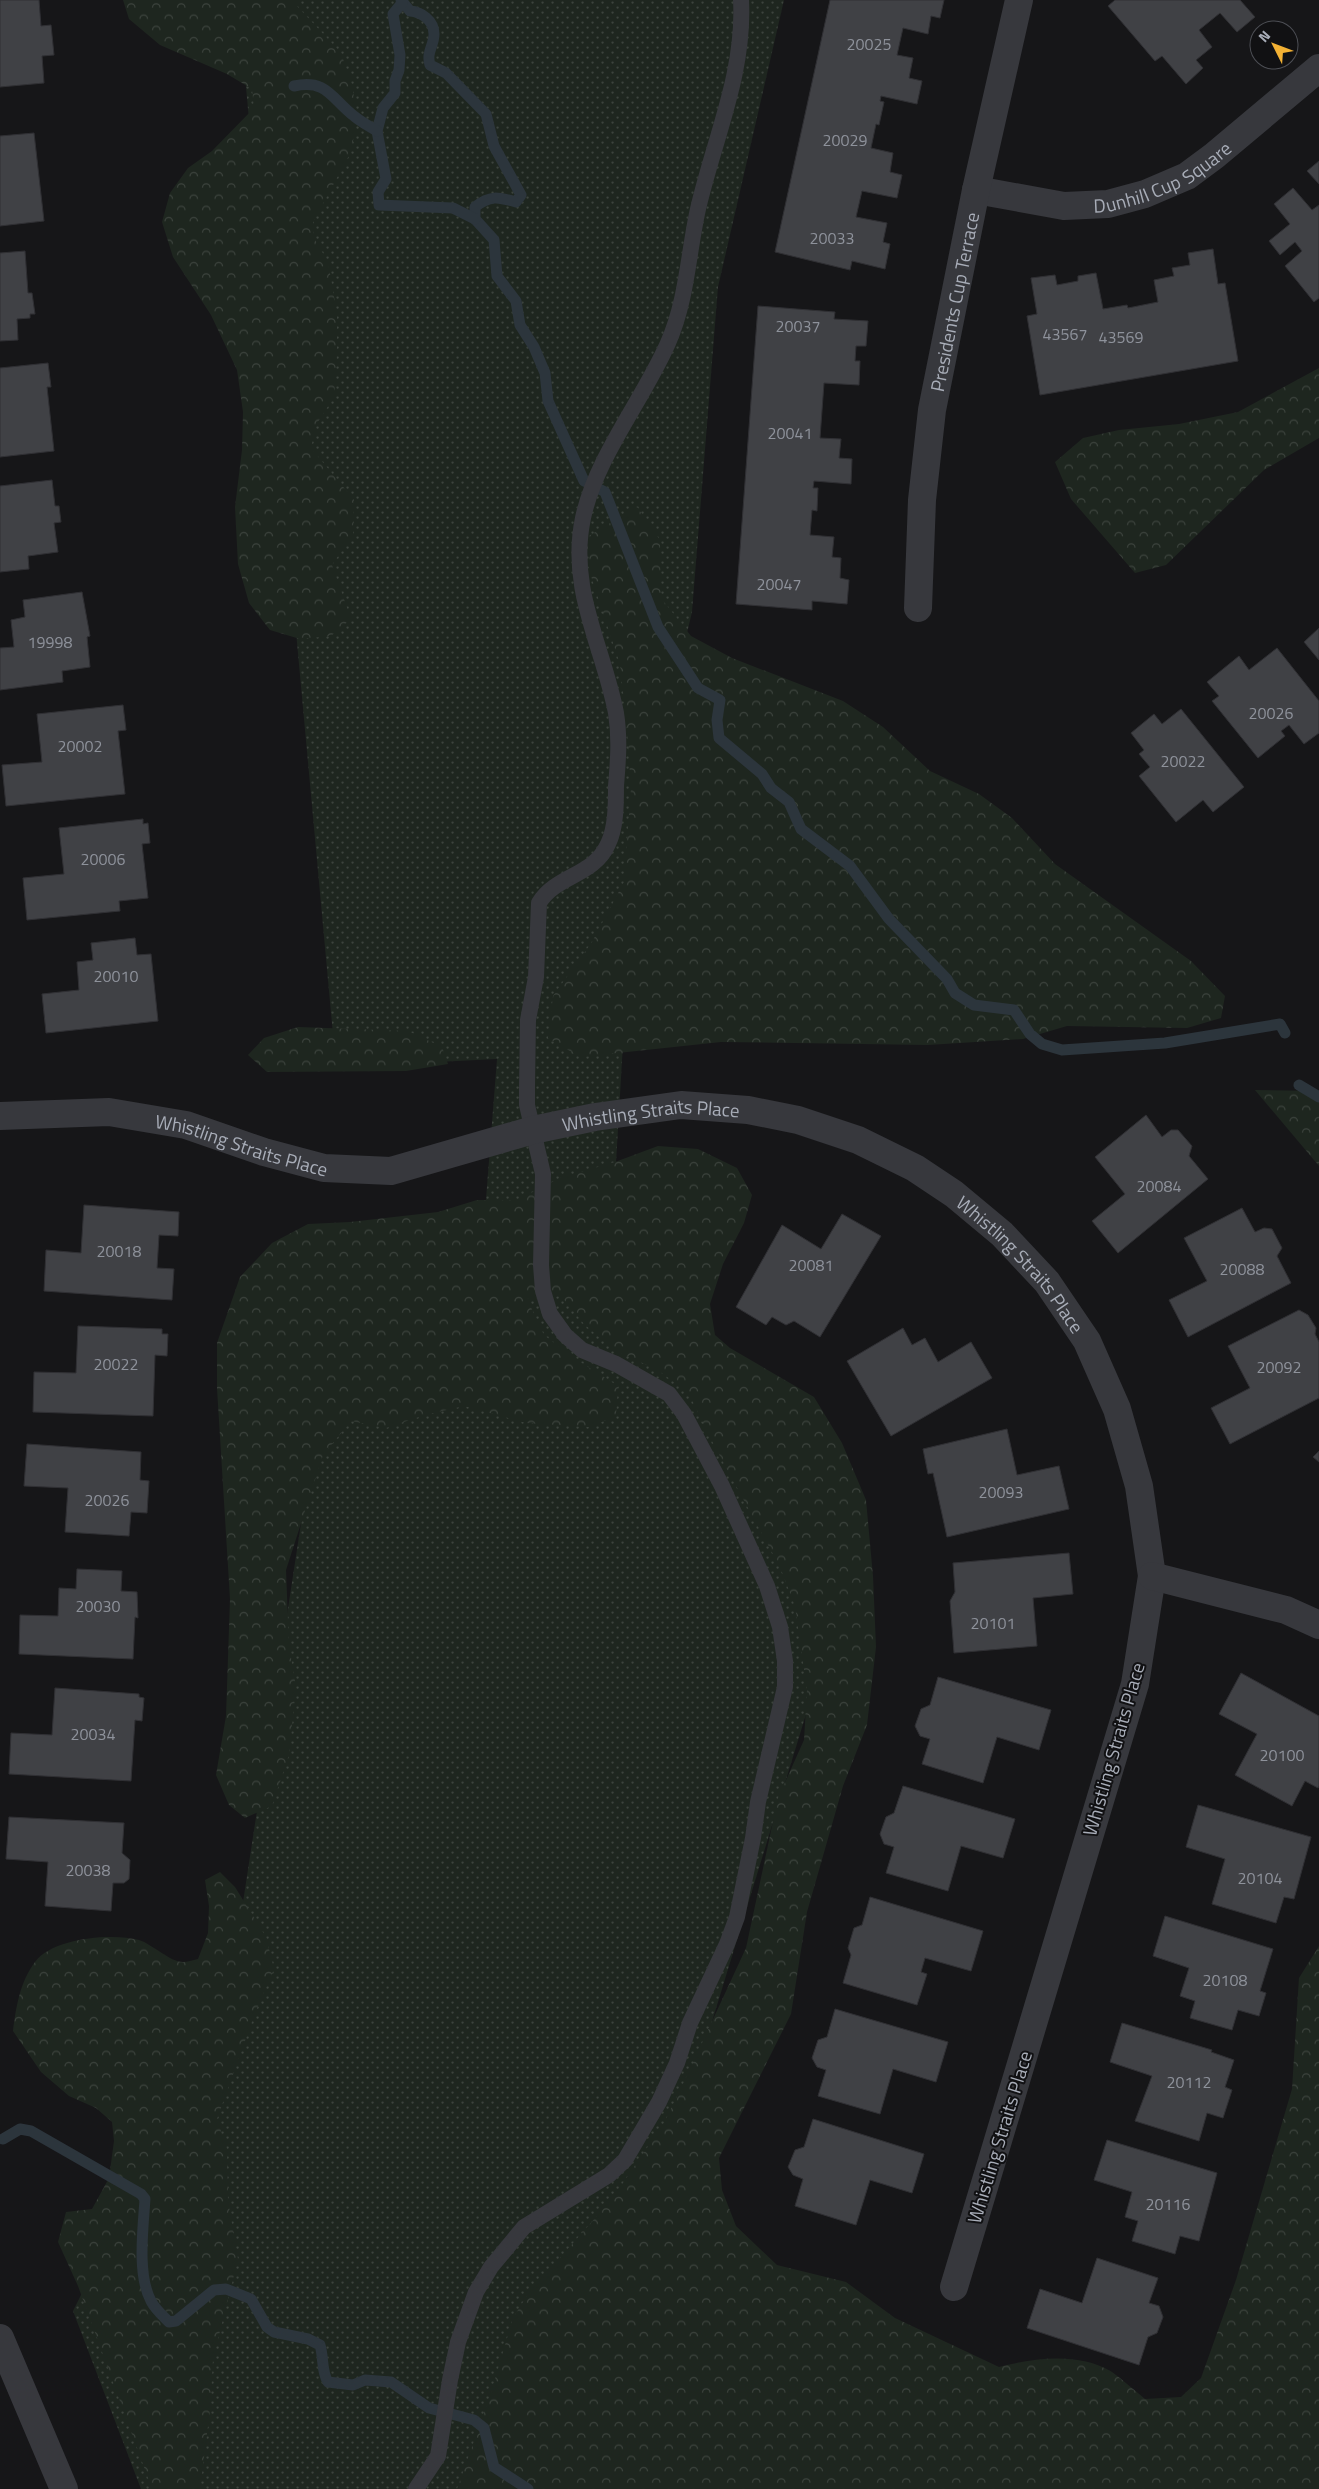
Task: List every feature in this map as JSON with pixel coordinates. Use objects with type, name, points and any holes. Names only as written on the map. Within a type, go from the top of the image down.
[{"type":"street","name":"Presidents Cup Terrace","points":[[918,608],[922,500],[932,410],[976,190],[1019,0]]},
{"type":"street","name":"Dunhill Cup Square","points":[[976,190],[1064,206],[1108,204],[1146,194],[1187,176],[1319,68]]},
{"type":"street","name":"Whistling Straits Place","points":[[0,1116],[109,1112],[186,1125],[264,1152],[324,1168],[391,1171],[533,1130],[595,1116],[681,1105],[748,1110],[798,1120],[858,1140],[915,1168],[954,1194],[1002,1234],[1048,1282],[1087,1341],[1118,1409],[1139,1486],[1152,1576],[1135,1684],[954,2287]]},
{"type":"street","points":[[1152,1576],[1286,1610],[1319,1625]]},
{"type":"street","points":[[0,2338],[64,2489]]},
{"type":"lane","points":[[416,2489],[438,2456],[458,2342],[476,2292],[507,2245],[524,2227],[609,2175],[625,2160],[659,2102],[678,2063],[690,2023],[727,1944],[736,1917],[753,1838],[758,1802],[785,1687],[785,1661],[780,1627],[768,1586],[722,1486],[684,1414],[669,1394],[646,1379],[582,1350],[565,1335],[550,1314],[543,1291],[541,1265],[543,1174],[527,1105],[528,1020],[536,977],[539,902],[556,884],[587,869],[601,857],[610,842],[616,804],[619,736],[616,712],[589,620],[578,565],[579,541],[590,493],[604,463],[641,398],[678,318],[699,207],[733,90],[740,41],[741,0]]},
{"type":"green space","points":[[123,0],[296,0],[296,5],[341,53],[353,88],[356,124],[351,152],[313,222],[314,238],[328,262],[337,314],[337,354],[334,397],[316,425],[311,448],[354,500],[353,534],[332,565],[351,619],[331,636],[300,639],[270,630],[249,603],[238,564],[235,507],[242,450],[243,412],[237,370],[211,315],[173,257],[162,222],[170,193],[188,168],[212,151],[254,108],[252,89],[227,74],[160,45],[129,19]]},
{"type":"green space","points":[[238,0],[784,0],[718,287],[692,612],[634,855],[609,1283],[688,1383],[743,1467],[822,1662],[662,2185],[575,2489],[141,2489],[73,2311],[228,2000],[330,1334],[483,1237],[497,1059],[336,1067]]},
{"type":"green space","points":[[1319,368],[1319,438],[1264,470],[1166,565],[1135,573],[1071,499],[1055,462],[1083,438],[1119,430],[1179,424],[1238,412]]},
{"type":"green space","points":[[637,507],[660,540],[661,598],[691,636],[732,658],[843,701],[883,727],[930,771],[979,794],[1012,818],[1055,864],[1191,961],[1225,996],[1221,1018],[1187,1028],[1067,1026],[1023,1039],[928,1045],[721,1042],[580,1057],[548,1038],[553,996],[592,942],[624,882],[631,788],[620,664],[590,573],[587,537]]},
{"type":"green space","points":[[298,1027],[408,1031],[442,1047],[448,1064],[406,1071],[267,1072],[248,1055],[264,1038]]},
{"type":"green space","points":[[1255,1090],[1319,1091],[1319,1166]]},
{"type":"green space","points":[[658,1146],[698,1149],[737,1168],[752,1195],[744,1223],[723,1264],[710,1304],[715,1335],[730,1348],[814,1397],[842,1443],[866,1500],[873,1576],[876,1647],[867,1725],[843,1786],[807,1912],[791,2014],[719,2158],[722,2190],[736,2226],[777,2265],[846,2282],[895,2318],[999,2367],[1041,2359],[1071,2359],[1099,2366],[1112,2372],[1145,2399],[1181,2397],[1201,2378],[1236,2280],[1292,2089],[1299,1978],[1319,1946],[1319,2489],[457,2489],[490,2396],[513,2318],[528,2294],[612,2199],[664,2123],[746,1948],[778,1798],[804,1740],[807,1690],[795,1606],[780,1567],[715,1447],[688,1392],[656,1369],[615,1351],[584,1324],[561,1296],[527,1299],[544,1335],[574,1358],[618,1386],[616,1416],[589,1427],[526,1423],[464,1406],[425,1415],[386,1428],[351,1421],[323,1455],[286,1570],[289,1646],[296,1687],[289,1755],[272,1806],[245,1818],[229,1805],[216,1775],[226,1716],[230,1599],[217,1388],[217,1343],[240,1277],[272,1243],[308,1224],[350,1222],[438,1212],[477,1200],[517,1200],[560,1178],[615,1162]]},
{"type":"green space","points":[[220,1872],[235,1887],[266,1937],[274,1969],[255,2013],[217,2119],[227,2149],[228,2201],[238,2259],[213,2359],[210,2410],[200,2489],[152,2489],[78,2286],[58,2242],[66,2212],[92,2209],[109,2178],[114,2141],[112,2122],[96,2108],[69,2096],[41,2072],[13,2031],[22,1986],[30,1970],[43,1954],[55,1947],[83,1939],[127,1938],[144,1942],[178,1961],[185,1962],[198,1959],[208,1933],[209,1906],[205,1880]]},
{"type":"building","points":[[0,0],[39,0],[41,26],[51,25],[54,55],[42,56],[44,83],[0,87]]},
{"type":"building","points":[[830,0],[944,0],[940,18],[931,16],[928,34],[903,28],[897,55],[913,58],[909,78],[922,81],[917,104],[881,96],[880,101],[884,102],[879,125],[876,124],[871,148],[893,153],[890,172],[902,175],[897,198],[862,191],[856,217],[887,223],[883,242],[890,244],[885,269],[852,261],[850,270],[775,252]]},
{"type":"building","points":[[1115,0],[1240,0],[1255,17],[1249,20],[1237,32],[1220,13],[1199,30],[1212,47],[1196,60],[1203,68],[1186,84],[1162,56],[1155,61],[1108,6]]},
{"type":"building","points":[[34,133],[44,221],[0,226],[0,136]]},
{"type":"building","points":[[1319,161],[1319,184],[1307,171]]},
{"type":"building","points":[[1293,188],[1312,210],[1319,205],[1319,298],[1314,302],[1285,266],[1302,251],[1295,242],[1280,255],[1269,241],[1290,224],[1274,204]]},
{"type":"building","points":[[1213,249],[1218,284],[1225,283],[1238,361],[1040,395],[1027,316],[1037,314],[1031,278],[1055,275],[1057,285],[1078,281],[1078,276],[1096,273],[1103,309],[1127,305],[1128,308],[1158,302],[1154,280],[1174,276],[1172,268],[1190,265],[1188,253]]},
{"type":"building","points":[[25,251],[28,293],[32,293],[35,314],[30,314],[30,318],[17,319],[18,340],[0,341],[0,253]]},
{"type":"building","points":[[758,306],[835,312],[834,319],[868,321],[866,346],[856,346],[855,361],[860,361],[859,385],[824,383],[820,438],[841,439],[839,458],[852,459],[851,484],[814,481],[813,488],[818,488],[817,511],[812,510],[810,535],[834,537],[832,557],[841,558],[840,578],[849,580],[847,604],[812,601],[812,610],[736,604]]},
{"type":"building","points":[[48,363],[51,387],[47,387],[54,451],[0,457],[0,368]]},
{"type":"building","points":[[52,480],[55,506],[59,506],[61,522],[54,523],[58,552],[28,556],[29,569],[0,572],[0,486]]},
{"type":"building","points":[[82,592],[90,636],[87,637],[90,667],[62,671],[63,682],[0,690],[0,648],[14,647],[11,620],[25,617],[23,600]]},
{"type":"building","points":[[1319,628],[1319,660],[1304,642]]},
{"type":"building","points":[[1277,648],[1319,701],[1319,733],[1304,744],[1289,725],[1281,731],[1285,736],[1258,758],[1212,701],[1219,696],[1207,682],[1239,656],[1249,670]]},
{"type":"building","points":[[123,705],[126,730],[118,731],[125,794],[6,806],[2,765],[42,762],[37,714]]},
{"type":"building","points":[[1181,709],[1244,787],[1213,812],[1203,800],[1176,822],[1139,776],[1150,767],[1139,754],[1144,750],[1131,733],[1154,714],[1162,724]]},
{"type":"building","points":[[143,819],[143,824],[148,823],[150,843],[142,844],[148,898],[119,901],[120,911],[27,920],[23,878],[64,874],[59,828]]},
{"type":"building","points":[[135,938],[137,955],[151,954],[158,1021],[46,1033],[42,994],[79,990],[77,962],[93,960],[91,943]]},
{"type":"building","points":[[1146,1115],[1162,1137],[1171,1130],[1178,1130],[1192,1146],[1189,1156],[1208,1179],[1118,1253],[1092,1221],[1125,1194],[1095,1157]]},
{"type":"building","points":[[84,1205],[179,1212],[178,1236],[159,1235],[157,1268],[174,1269],[172,1300],[44,1291],[46,1250],[81,1253]]},
{"type":"building","points":[[1242,1208],[1255,1232],[1264,1228],[1272,1229],[1282,1248],[1277,1256],[1291,1283],[1188,1337],[1169,1300],[1207,1281],[1184,1238]]},
{"type":"building","points":[[842,1214],[881,1236],[820,1337],[794,1321],[786,1325],[772,1317],[766,1325],[736,1307],[782,1225],[821,1249]]},
{"type":"building","points":[[1299,1310],[1308,1315],[1316,1328],[1315,1334],[1319,1342],[1319,1398],[1230,1444],[1211,1408],[1250,1388],[1228,1346]]},
{"type":"building","points":[[78,1326],[162,1329],[162,1334],[168,1334],[167,1356],[155,1355],[153,1416],[33,1412],[34,1372],[76,1373]]},
{"type":"building","points":[[903,1328],[912,1345],[925,1338],[938,1362],[971,1342],[992,1378],[891,1436],[847,1361]]},
{"type":"building","points":[[1007,1429],[1017,1475],[1059,1466],[1069,1509],[947,1537],[933,1473],[928,1474],[923,1449]]},
{"type":"building","points":[[27,1444],[141,1452],[140,1480],[149,1481],[147,1513],[131,1512],[129,1536],[65,1532],[68,1488],[24,1486]]},
{"type":"building","points":[[1319,1451],[1319,1462],[1313,1457]]},
{"type":"building","points":[[1069,1553],[1073,1594],[1033,1598],[1037,1646],[954,1653],[950,1601],[955,1592],[953,1563]]},
{"type":"building","points":[[77,1569],[122,1571],[121,1591],[137,1592],[138,1618],[135,1617],[133,1659],[19,1654],[20,1615],[58,1616],[59,1588],[76,1589]]},
{"type":"building","points":[[1241,1673],[1319,1716],[1319,1786],[1318,1788],[1305,1781],[1292,1806],[1235,1775],[1257,1734],[1219,1714]]},
{"type":"building","points":[[938,1677],[1051,1710],[1039,1750],[997,1737],[983,1783],[922,1764],[930,1739],[920,1736],[915,1726],[921,1709],[930,1705]]},
{"type":"building","points":[[55,1688],[139,1694],[139,1697],[144,1698],[142,1721],[135,1720],[131,1781],[9,1774],[11,1733],[52,1735]]},
{"type":"building","points":[[903,1786],[1015,1819],[1003,1858],[961,1846],[948,1891],[886,1873],[894,1847],[884,1844],[880,1834],[886,1817],[894,1813]]},
{"type":"building","points":[[1198,1805],[1311,1837],[1294,1899],[1284,1897],[1276,1923],[1212,1904],[1225,1859],[1186,1847]]},
{"type":"building","points":[[9,1817],[124,1823],[122,1853],[130,1860],[129,1879],[124,1883],[113,1883],[111,1911],[45,1906],[48,1862],[6,1859]]},
{"type":"building","points":[[870,1897],[983,1931],[971,1971],[925,1958],[921,1972],[927,1974],[917,2005],[843,1983],[851,1955],[848,1948],[854,1928],[862,1925]]},
{"type":"building","points":[[1165,1916],[1273,1949],[1260,1991],[1266,1993],[1259,2016],[1238,2010],[1232,2030],[1190,2018],[1195,2001],[1180,1996],[1189,1968],[1153,1956]]},
{"type":"building","points":[[835,2009],[948,2042],[936,2082],[893,2069],[880,2114],[818,2096],[826,2070],[817,2067],[812,2058],[818,2040],[827,2037]]},
{"type":"building","points":[[1122,2023],[1212,2050],[1211,2052],[1234,2060],[1225,2087],[1232,2090],[1223,2118],[1207,2113],[1199,2141],[1135,2121],[1152,2076],[1110,2062]]},
{"type":"building","points":[[813,2119],[924,2154],[912,2193],[870,2180],[856,2225],[795,2206],[803,2179],[793,2175],[788,2167],[795,2150],[804,2147]]},
{"type":"building","points":[[1107,2140],[1217,2173],[1199,2241],[1180,2236],[1175,2254],[1132,2241],[1138,2221],[1125,2217],[1132,2192],[1094,2180]]},
{"type":"building","points":[[1097,2258],[1158,2278],[1149,2303],[1159,2306],[1163,2317],[1157,2333],[1148,2337],[1139,2365],[1027,2328],[1040,2289],[1082,2303]]},
{"type":"waterway","points":[[401,0],[410,11],[422,15],[432,25],[434,34],[429,56],[430,65],[446,73],[486,114],[494,146],[521,195],[516,202],[499,198],[485,200],[475,207],[475,219],[494,240],[497,276],[516,301],[520,325],[534,347],[545,373],[548,401],[584,481],[605,492],[658,627],[698,688],[720,700],[717,720],[719,738],[762,774],[771,788],[789,802],[801,829],[850,866],[889,919],[947,979],[955,993],[974,1005],[1014,1010],[1030,1034],[1042,1044],[1062,1050],[1165,1043],[1280,1024],[1285,1033]]},
{"type":"waterway","points":[[402,3],[393,14],[400,55],[399,70],[395,81],[395,93],[383,108],[377,131],[386,179],[378,192],[379,205],[453,208],[475,219]]},
{"type":"waterway","points":[[294,86],[314,85],[321,88],[357,118],[377,131]]},
{"type":"waterway","points":[[1299,1085],[1319,1097]]},
{"type":"waterway","points":[[3,2139],[20,2129],[31,2131],[141,2194],[145,2199],[142,2238],[144,2278],[153,2304],[169,2322],[176,2321],[214,2290],[226,2289],[251,2299],[267,2327],[274,2332],[308,2339],[320,2345],[324,2373],[328,2382],[353,2385],[365,2380],[391,2382],[429,2408],[474,2420],[484,2428],[494,2467],[528,2489]]}]
